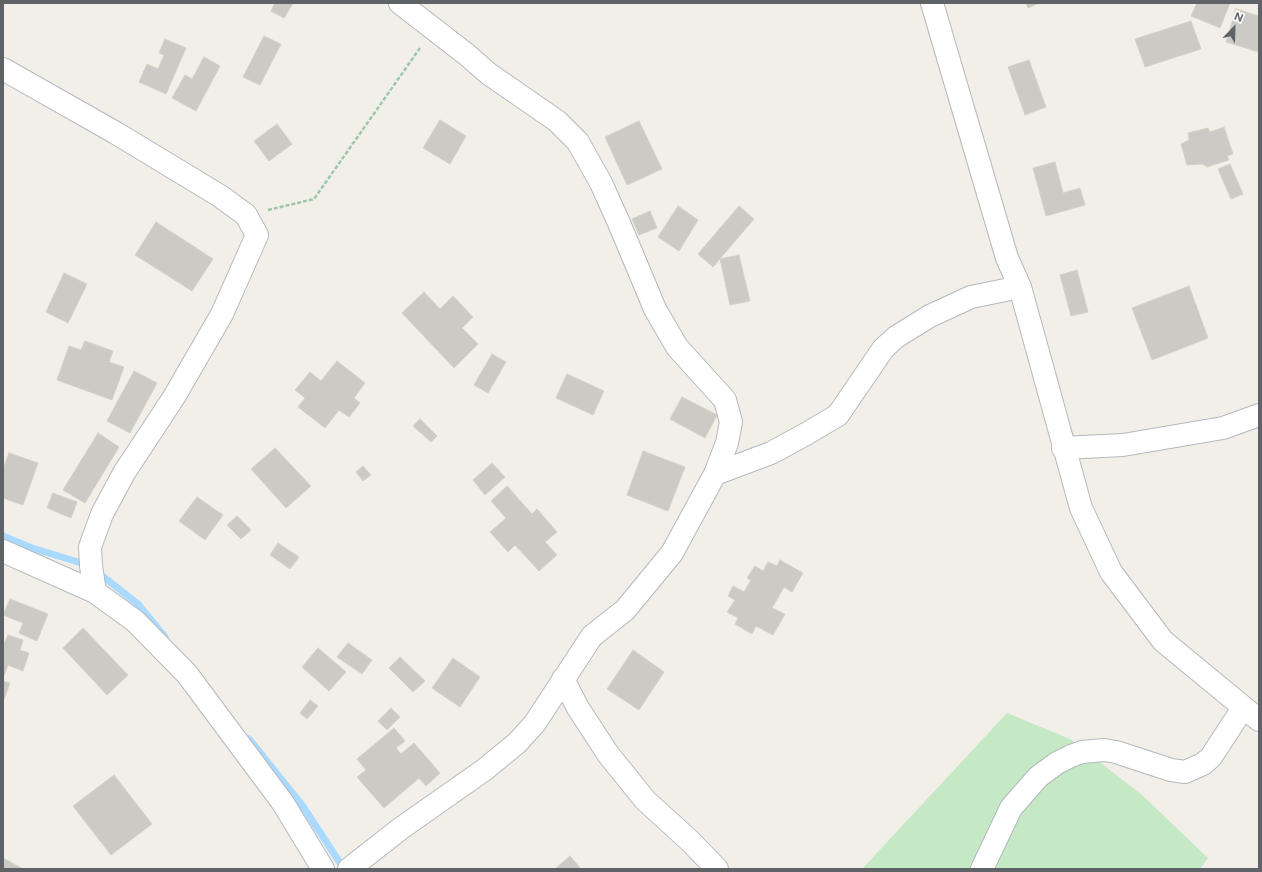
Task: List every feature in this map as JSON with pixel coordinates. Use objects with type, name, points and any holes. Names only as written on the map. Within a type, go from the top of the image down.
[{"type":"street","points":[[350,869],[400,829],[484,770],[517,743],[535,723],[592,636],[625,610],[672,553],[715,474],[727,443],[731,422],[725,400],[677,347],[654,309],[620,223],[601,183],[578,142],[557,121],[489,74],[466,54],[400,3]]},
{"type":"street","points":[[932,3],[1007,258],[1020,287],[1063,448],[1081,508],[1111,572],[1163,641],[1251,714],[1211,757],[1203,764],[1185,772],[1171,770],[1116,752],[1104,750],[1082,752],[1057,763],[1038,777],[1012,808],[982,869]]},
{"type":"street","points":[[3,69],[123,137],[220,196],[246,215],[257,235],[222,314],[174,397],[124,473],[102,514],[90,547],[95,592]]},
{"type":"street","points":[[715,474],[771,454],[838,415],[883,349],[896,337],[930,316],[971,297],[1020,287]]},
{"type":"street","points":[[1063,448],[1123,445],[1223,428],[1259,416]]},
{"type":"street","points":[[3,552],[95,592],[135,621],[187,674],[283,803],[323,869]]},
{"type":"street","points":[[563,679],[578,708],[608,754],[645,800],[690,841],[717,869]]},
{"type":"path","points":[[246,215],[314,199],[433,29]]},
{"type":"green space","points":[[1007,713],[1070,739],[1142,795],[1208,858],[1200,869],[862,869]]},
{"type":"building","points":[[275,3],[293,3],[284,18],[271,11]]},
{"type":"building","points":[[1026,3],[1039,3],[1028,8]]},
{"type":"building","points":[[1197,3],[1230,3],[1220,28],[1191,16]]},
{"type":"building","points":[[1236,9],[1259,16],[1259,52],[1226,42]]},
{"type":"building","points":[[1191,21],[1201,49],[1145,67],[1135,39]]},
{"type":"building","points":[[264,36],[281,44],[260,85],[243,77]]},
{"type":"building","points":[[165,39],[186,48],[166,94],[139,82],[147,64],[158,69],[164,55],[159,53]]},
{"type":"building","points":[[204,57],[220,66],[196,111],[172,98],[185,75],[192,79]]},
{"type":"building","points":[[1029,60],[1046,107],[1025,115],[1008,67]]},
{"type":"building","points":[[440,120],[466,136],[450,164],[423,148]]},
{"type":"building","points":[[639,121],[662,169],[627,185],[605,137]]},
{"type":"building","points":[[277,124],[292,144],[269,161],[254,141]]},
{"type":"building","points":[[1224,127],[1233,154],[1227,156],[1229,160],[1207,167],[1203,164],[1187,165],[1181,144],[1189,140],[1188,133],[1208,128],[1210,132]]},
{"type":"building","points":[[1055,162],[1063,193],[1080,188],[1085,205],[1046,216],[1033,168]]},
{"type":"building","points":[[1230,164],[1243,194],[1231,199],[1218,169]]},
{"type":"building","points":[[678,206],[698,220],[679,251],[658,237]]},
{"type":"building","points":[[739,206],[754,219],[713,267],[698,254]]},
{"type":"building","points":[[650,211],[657,228],[639,235],[632,219]]},
{"type":"building","points":[[156,222],[213,259],[192,291],[135,255]]},
{"type":"building","points":[[739,255],[750,301],[730,305],[720,259]]},
{"type":"building","points":[[1077,270],[1088,312],[1071,316],[1060,275]]},
{"type":"building","points":[[64,273],[87,284],[68,323],[46,312]]},
{"type":"building","points":[[1189,286],[1208,338],[1152,360],[1132,308]]},
{"type":"building","points":[[424,292],[440,309],[453,296],[473,317],[462,328],[478,344],[454,368],[402,313]]},
{"type":"building","points":[[85,341],[113,351],[109,362],[124,367],[112,400],[57,380],[69,346],[81,350]]},
{"type":"building","points":[[492,354],[506,362],[488,393],[474,385]]},
{"type":"building","points":[[337,361],[365,383],[354,398],[360,403],[349,417],[339,410],[325,428],[298,407],[305,398],[295,390],[310,372],[321,381]]},
{"type":"building","points":[[134,371],[157,383],[130,433],[107,421]]},
{"type":"building","points":[[567,374],[604,391],[593,415],[556,398]]},
{"type":"building","points":[[682,397],[717,415],[705,438],[670,419]]},
{"type":"building","points":[[420,419],[437,436],[431,442],[413,426]]},
{"type":"building","points":[[98,433],[119,447],[85,503],[63,490]]},
{"type":"building","points":[[275,448],[311,486],[286,508],[251,469]]},
{"type":"building","points":[[643,451],[685,467],[668,511],[627,495]]},
{"type":"building","points":[[9,453],[38,463],[23,505],[3,498],[3,469]]},
{"type":"building","points":[[492,463],[505,477],[485,495],[473,480]]},
{"type":"building","points":[[363,466],[371,475],[363,481],[356,472]]},
{"type":"building","points":[[507,486],[532,514],[537,509],[557,532],[545,542],[557,555],[539,571],[515,545],[508,552],[490,532],[506,518],[491,501]]},
{"type":"building","points":[[53,493],[77,502],[71,518],[47,508]]},
{"type":"building","points":[[197,497],[223,515],[205,540],[179,521]]},
{"type":"building","points":[[237,516],[251,530],[241,539],[227,525]]},
{"type":"building","points":[[278,543],[299,557],[290,569],[270,555]]},
{"type":"building","points":[[780,560],[803,573],[792,592],[784,587],[772,608],[785,614],[773,635],[756,626],[752,634],[735,624],[738,618],[727,612],[735,600],[728,596],[733,586],[744,592],[751,580],[747,578],[755,566],[763,571],[768,562],[777,566]]},
{"type":"building","points":[[10,599],[48,614],[37,641],[19,633],[23,623],[3,615]]},
{"type":"building","points":[[83,628],[128,675],[107,695],[63,648]]},
{"type":"building","points":[[8,635],[23,640],[20,650],[29,653],[23,671],[8,665],[3,678],[3,646]]},
{"type":"building","points":[[348,643],[372,660],[362,674],[337,657]]},
{"type":"building","points":[[318,648],[346,672],[329,691],[302,667]]},
{"type":"building","points":[[633,650],[664,672],[639,710],[607,689]]},
{"type":"building","points":[[400,657],[425,681],[413,692],[389,668]]},
{"type":"building","points":[[453,658],[480,677],[460,707],[432,688]]},
{"type":"building","points":[[3,681],[10,683],[3,702]]},
{"type":"building","points":[[310,700],[318,706],[307,719],[300,713]]},
{"type":"building","points":[[391,708],[400,717],[387,730],[378,721]]},
{"type":"building","points":[[394,728],[405,741],[396,748],[401,754],[414,743],[440,773],[426,786],[419,778],[384,808],[357,777],[366,770],[357,759]]},
{"type":"building","points":[[114,775],[152,824],[111,855],[73,806]]},
{"type":"building","points":[[570,856],[581,869],[555,869]]},
{"type":"building","points":[[3,858],[23,869],[3,869]]},
{"type":"waterway","points":[[3,536],[32,548],[88,565]]},
{"type":"waterway","points":[[96,571],[138,604],[165,637]]},
{"type":"waterway","points":[[249,739],[302,805],[344,869]]}]
